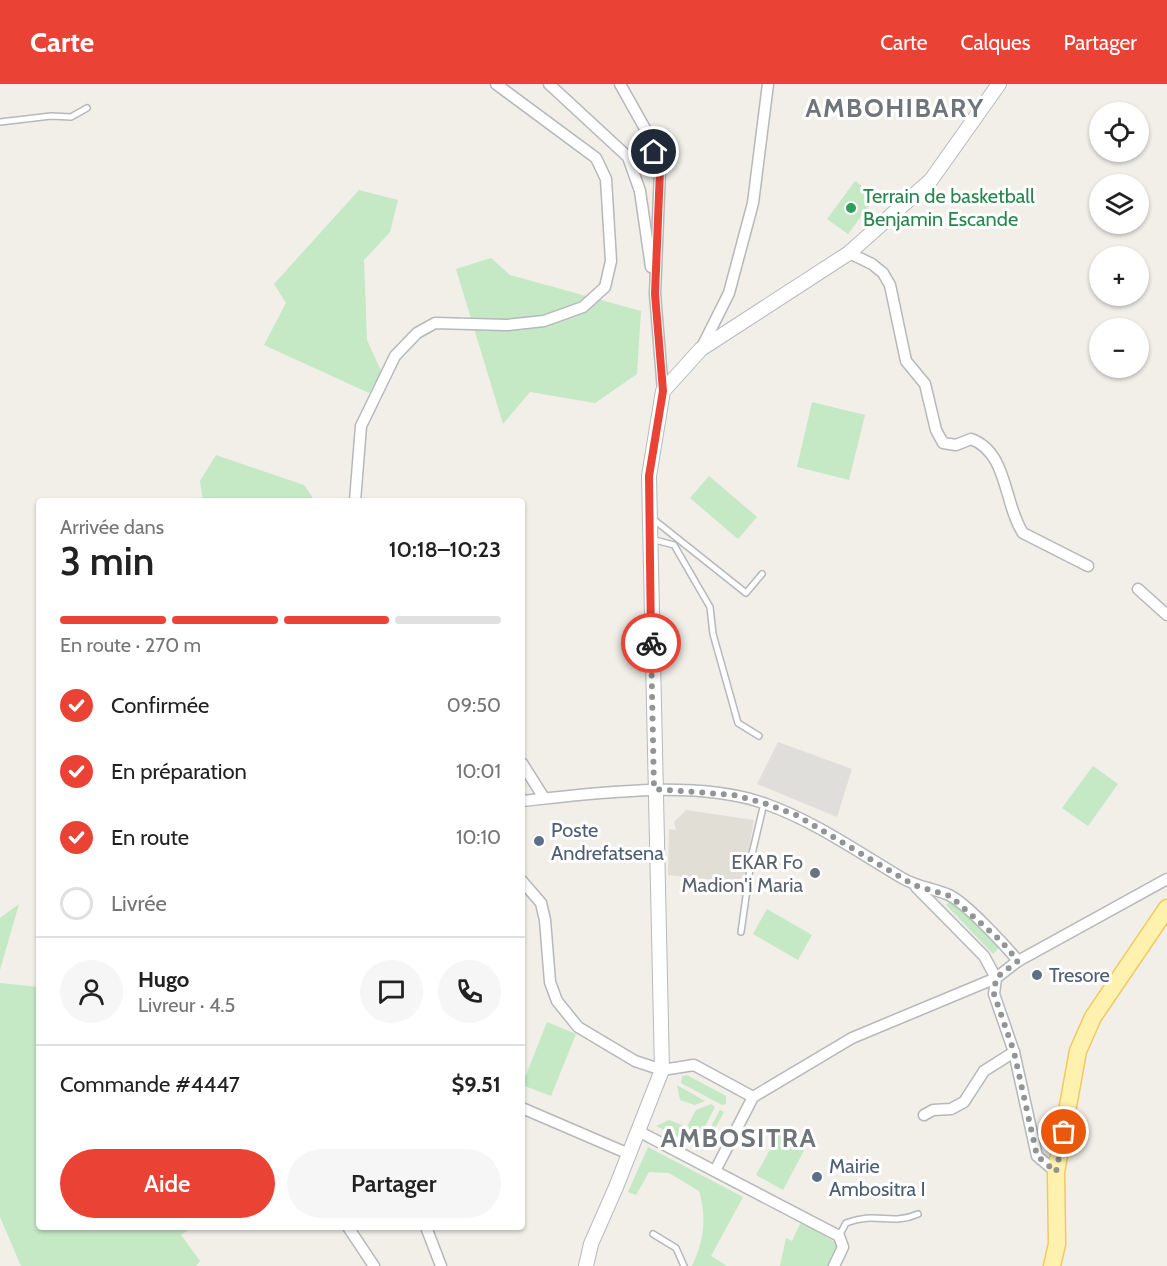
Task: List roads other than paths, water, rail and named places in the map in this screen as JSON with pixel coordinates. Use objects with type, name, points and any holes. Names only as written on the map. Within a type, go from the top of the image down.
[{"type":"main road","points":[[1052,1266],[1057,1244],[1056,1172],[1078,1051],[1093,1017],[1167,908]]},
{"type":"street","points":[[355,498],[361,426],[395,356],[417,333],[435,323],[507,325],[544,321],[583,308],[605,287],[611,261],[606,179],[596,158],[496,84]]},
{"type":"street","points":[[549,84],[628,157],[640,191],[655,294],[663,391],[649,476],[654,789],[662,1070],[591,1244],[586,1266]]},
{"type":"street","points":[[620,84],[648,134],[660,170],[655,294]]},
{"type":"street","points":[[701,349],[729,292],[753,203],[768,84]]},
{"type":"street","points":[[663,391],[701,349],[849,253],[931,180],[999,84]]},
{"type":"street","points":[[849,253],[872,264],[884,273],[890,285],[906,361],[925,384],[936,430],[943,443],[956,445],[971,439],[980,442],[999,468],[1018,526],[1023,533],[1089,566]]},
{"type":"street","points":[[1138,589],[1167,615]]},
{"type":"street","points":[[525,768],[544,798]]},
{"type":"street","points":[[525,801],[654,789],[734,795],[764,803],[796,815],[914,885],[950,896],[1001,941],[1018,961]]},
{"type":"street","points":[[716,1171],[753,1097],[852,1038],[996,978],[1018,961],[1167,879]]},
{"type":"street","points":[[525,884],[541,903],[545,920],[550,982],[557,1001],[578,1027],[635,1061],[662,1070],[694,1065],[753,1097]]},
{"type":"street","points":[[914,885],[984,956],[996,978],[994,994],[1014,1052],[1037,1156],[1056,1172]]},
{"type":"street","points":[[924,1115],[933,1110],[951,1109],[964,1102],[984,1071],[1014,1052]]},
{"type":"street","points":[[525,1109],[629,1154]]},
{"type":"street","points":[[639,1131],[839,1236],[843,1247],[834,1266]]},
{"type":"street","points":[[350,1230],[374,1266]]},
{"type":"street","points":[[427,1230],[441,1266]]},
{"type":"lane","points":[[0,122],[51,116],[71,117],[87,108]]},
{"type":"lane","points":[[649,516],[746,593],[762,574]]},
{"type":"lane","points":[[649,539],[674,545],[710,607],[713,634],[738,723],[759,736]]},
{"type":"lane","points":[[741,932],[752,855],[764,803]]},
{"type":"lane","points":[[839,1236],[846,1223],[861,1218],[880,1217],[902,1222],[918,1214]]},
{"type":"lane","points":[[653,1234],[676,1248],[684,1266]]},
{"type":"place","name":"Terrain de basketball Benjamin Escande","points":[[851,208]]},
{"type":"place","name":"Poste Andrefatsena","points":[[539,841]]},
{"type":"place","name":"EKAR Fo Madion'i Maria","points":[[815,873]]},
{"type":"place","name":"Tresore","points":[[1037,975]]},
{"type":"place","name":"Mairie Ambositra I","points":[[817,1177]]},
{"type":"district","name":"AMBOHIBARY","points":[[895,108]]},
{"type":"district","name":"AMBOSITRA","points":[[739,1138]]}]
